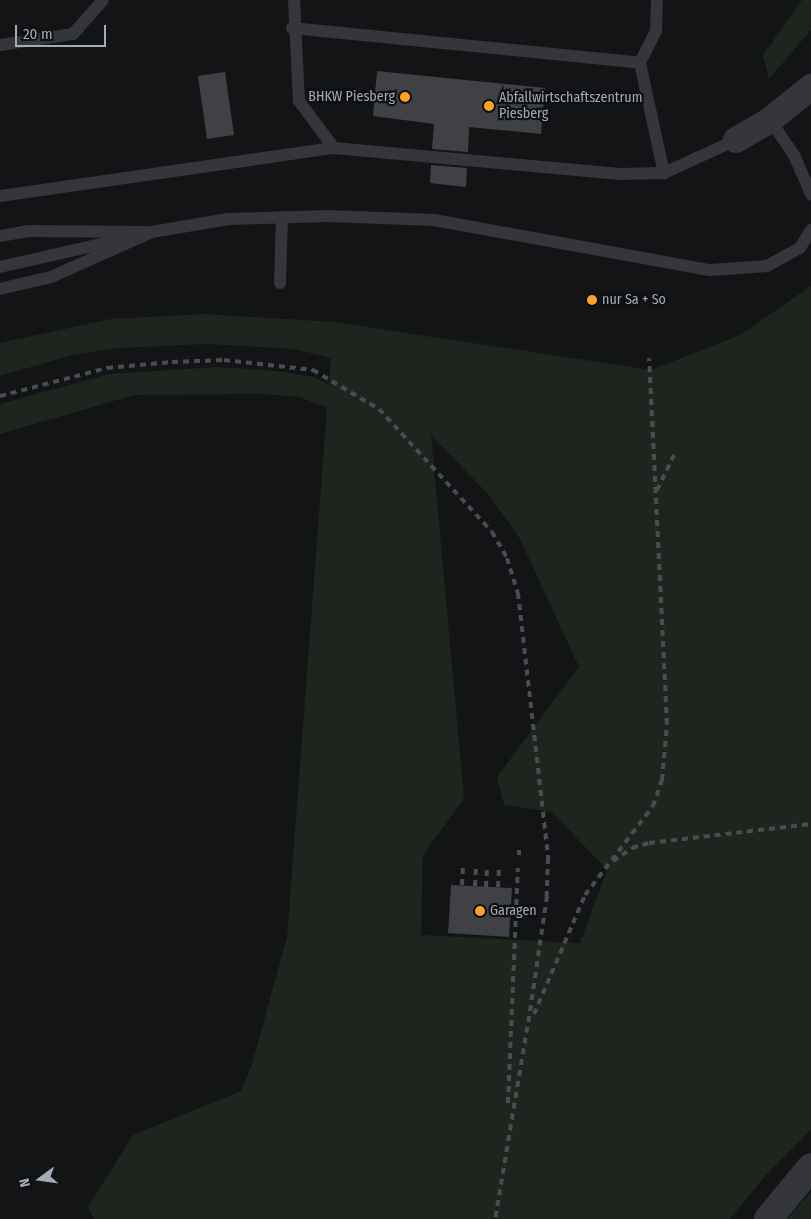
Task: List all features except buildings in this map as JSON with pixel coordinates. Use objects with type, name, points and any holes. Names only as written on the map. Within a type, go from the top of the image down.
[{"type":"street","points":[[736,140],[770,120],[811,87]]},
{"type":"street","points":[[768,1219],[811,1167]]},
{"type":"lane","points":[[0,45],[73,34],[103,0]]},
{"type":"lane","points":[[294,0],[292,28],[299,101],[334,148]]},
{"type":"lane","points":[[657,0],[656,31],[640,63],[664,173]]},
{"type":"lane","points":[[292,28],[640,63]]},
{"type":"lane","points":[[770,120],[794,154],[811,194]]},
{"type":"lane","points":[[0,196],[334,148],[620,174],[664,173],[736,140]]},
{"type":"lane","points":[[280,283],[282,217]]},
{"type":"lane","points":[[0,267],[152,232],[228,219],[282,217],[434,220],[710,270],[767,266],[800,248],[811,230]]},
{"type":"lane","points":[[0,236],[29,231],[152,232]]},
{"type":"lane","points":[[0,289],[51,277],[152,232]]},
{"type":"shaded area","points":[[802,0],[811,0],[811,30],[769,79],[763,55]]},
{"type":"shaded area","points":[[811,286],[811,1130],[765,1176],[730,1219],[94,1219],[88,1207],[133,1135],[241,1091],[252,1064],[287,937],[327,408],[300,397],[261,394],[134,395],[0,434],[0,404],[109,374],[216,367],[278,371],[314,377],[329,385],[331,358],[294,349],[207,344],[117,348],[73,355],[0,376],[0,343],[111,319],[203,314],[334,322],[651,370],[740,335]],"holes":[[[431,435],[489,495],[520,539],[579,667],[497,777],[504,805],[552,812],[607,870],[580,943],[421,935],[423,855],[464,799]]]},
{"type":"shaded area","points":[[811,1192],[811,1219],[787,1219]]},
{"type":"railway","points":[[534,1014],[585,895],[653,806],[662,780],[667,724],[649,358]]},
{"type":"railway","points":[[0,396],[107,368],[172,362],[224,360],[313,370],[379,409],[492,532],[507,558],[518,593],[548,858],[547,896],[531,1005],[495,1219]]},
{"type":"railway","points":[[657,490],[675,453]]},
{"type":"railway","points":[[613,861],[632,848],[649,843],[811,824]]},
{"type":"railway","points":[[519,850],[519,855]]},
{"type":"railway","points":[[462,885],[463,865]]},
{"type":"railway","points":[[475,886],[476,865]]},
{"type":"railway","points":[[486,887],[487,866]]},
{"type":"railway","points":[[498,887],[499,867]]},
{"type":"railway","points":[[508,1103],[518,868]]},
{"type":"place","name":"BHKW Piesberg","points":[[405,97]]},
{"type":"place","name":"Abfallwirtschaftszentrum Piesberg","points":[[489,106]]},
{"type":"place","name":"nur Sa + So","points":[[592,300]]},
{"type":"place","name":"Garagen","points":[[480,911]]}]
